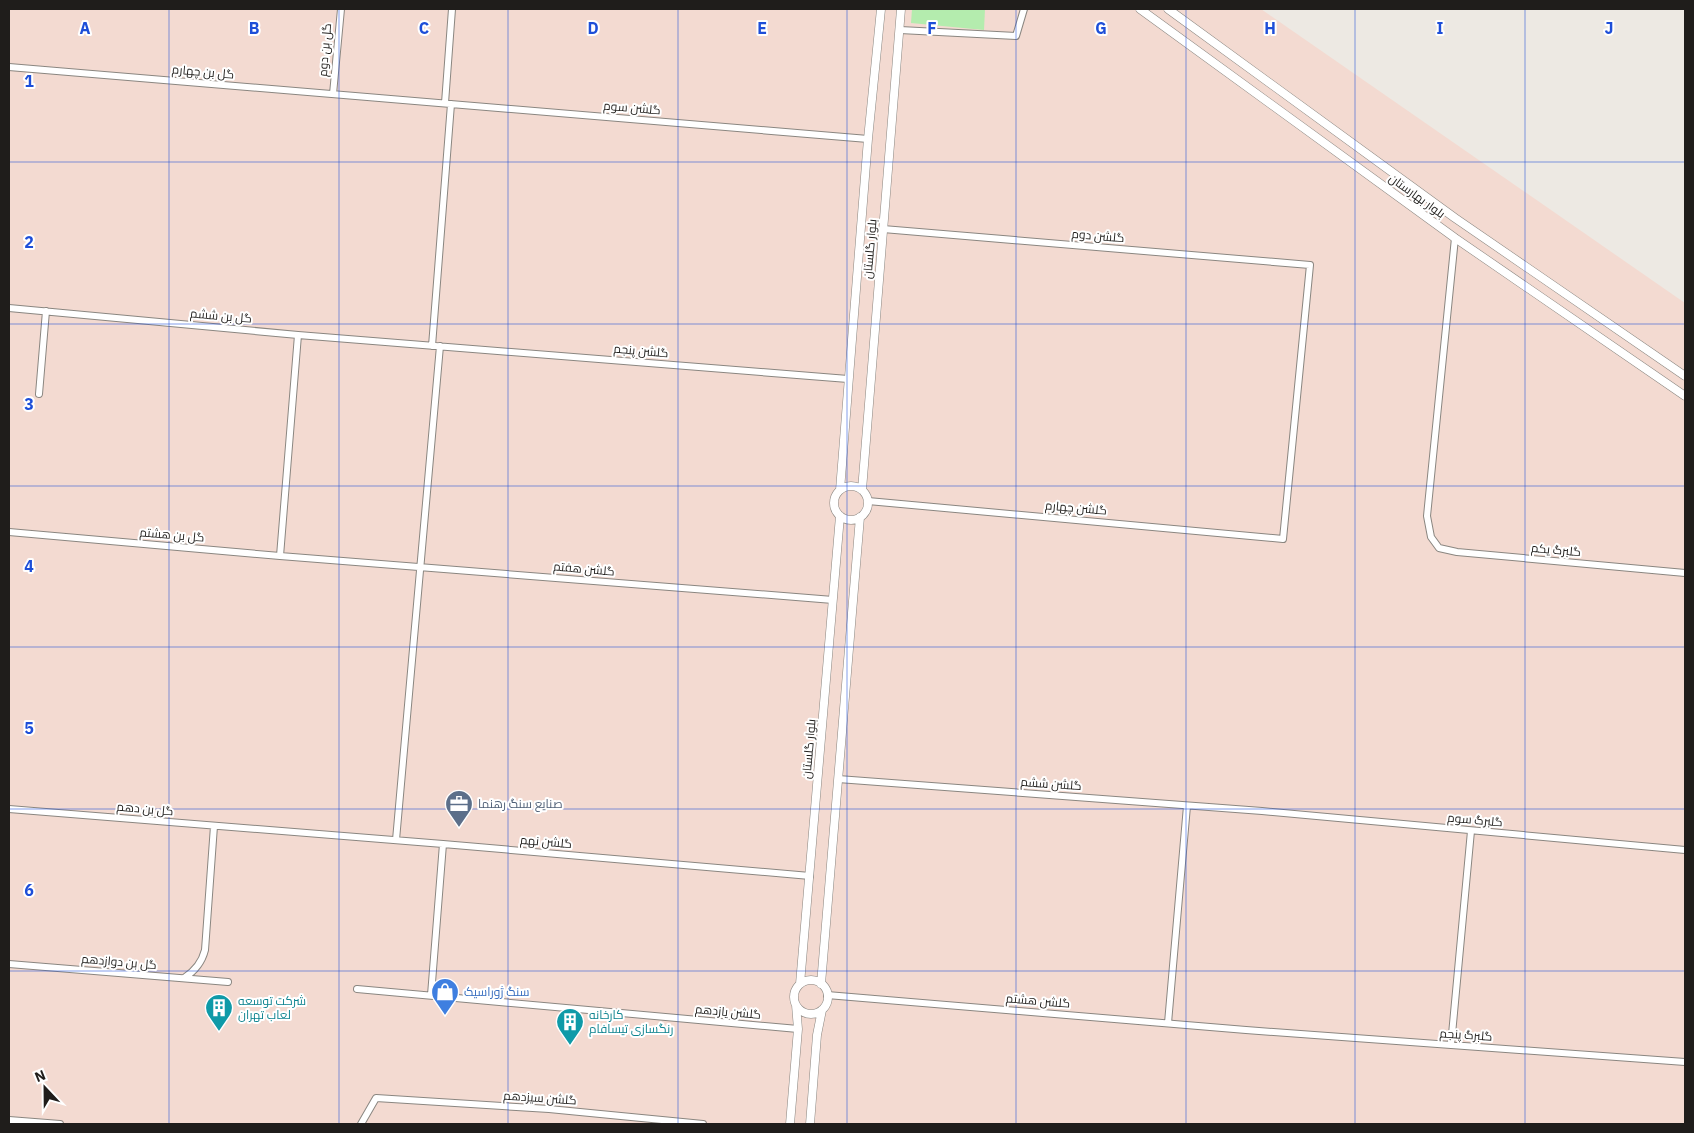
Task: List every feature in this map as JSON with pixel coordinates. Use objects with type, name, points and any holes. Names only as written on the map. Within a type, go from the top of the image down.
[{"type":"street","name":"گل بن دوم","points":[[333,94],[341,9]]},
{"type":"street","points":[[432,346],[448,104],[452,9]]},
{"type":"street","name":"بلوار گلستان","points":[[840,490],[868,139],[881,9]]},
{"type":"street","name":"بلوار گلستان","points":[[862,490],[901,9]]},
{"type":"street","points":[[900,30],[1016,36],[1019,32],[1024,9]]},
{"type":"street","name":"بلوار بهارستان","points":[[1140,9],[1455,238],[1685,396]]},
{"type":"street","name":"بلوار بهارستان","points":[[1168,9],[1456,218],[1685,376]]},
{"type":"street","name":"گل بن چهارم","points":[[9,67],[394,100]]},
{"type":"street","name":"گلشن سوم","points":[[394,100],[868,139]]},
{"type":"street","name":"گلشن دوم","points":[[883,229],[1310,265],[1283,539]]},
{"type":"street","name":"گلبرگ یکم","points":[[1455,238],[1427,516],[1431,537],[1439,548],[1457,552],[1685,573]]},
{"type":"street","name":"گل بن ششم","points":[[9,308],[432,346]]},
{"type":"street","points":[[40,394],[46,311]]},
{"type":"street","points":[[280,556],[298,335]]},
{"type":"street","name":"گلشن پنجم","points":[[432,346],[848,379]]},
{"type":"street","points":[[396,840],[440,346]]},
{"type":"street","points":[[854,486],[862,490],[868,500],[866,510],[860,517],[849,520],[840,516],[836,511],[834,500],[840,490],[854,486]]},
{"type":"street","name":"گلشن چهارم","points":[[868,500],[1283,539]]},
{"type":"street","name":"بلوار گلستان","points":[[800,984],[840,516]]},
{"type":"street","points":[[821,984],[860,517]]},
{"type":"street","name":"گل بن هشتم","points":[[9,532],[333,560]]},
{"type":"street","name":"گلشن هفتم","points":[[333,560],[833,600]]},
{"type":"street","name":"گلشن ششم","points":[[838,779],[1262,811]]},
{"type":"street","points":[[1168,1023],[1187,806]]},
{"type":"street","name":"گل بن دهم","points":[[9,809],[280,832]]},
{"type":"street","name":"گلبرگ سوم","points":[[1262,811],[1685,850]]},
{"type":"street","points":[[184,978],[197,966],[203,958],[205,950],[214,826]]},
{"type":"street","points":[[1451,1045],[1471,831]]},
{"type":"street","name":"گلشن نهم","points":[[280,832],[396,840],[810,876]]},
{"type":"street","points":[[431,995],[442,844]]},
{"type":"street","name":"گل بن دوازدهم","points":[[9,964],[228,982]]},
{"type":"street","points":[[790,1124],[798,1029],[794,994],[800,984],[815,981],[825,989],[827,1003],[822,1010],[817,1035],[810,1124]]},
{"type":"street","name":"گلشن یازدهم","points":[[357,989],[798,1029]]},
{"type":"street","name":"گلشن هشتم","points":[[827,995],[1246,1030]]},
{"type":"street","points":[[796,1005],[800,1011],[808,1014],[814,1014],[822,1010]]},
{"type":"street","name":"گلبرگ پنجم","points":[[1246,1030],[1685,1062]]},
{"type":"street","name":"گلشن سیزدهم","points":[[361,1124],[376,1098],[549,1109],[703,1124]]},
{"type":"street","points":[[9,1120],[60,1124]]},
{"type":"shaded area","points":[[9,9],[1261,9],[1685,303],[1685,1124],[9,1124]]},
{"type":"green space","points":[[912,9],[985,9],[984,30],[911,23]]},
{"type":"place","name":"صنایع سنگ رهنما","points":[[459,828]]},
{"type":"place","name":"سنگ ژوراسیک","points":[[445,1016]]},
{"type":"place","name":"شرکت توسعه لعاب تهران","points":[[219,1032]]},
{"type":"place","name":"کارخانه رنگسازی تیسافام","points":[[570,1046]]}]
